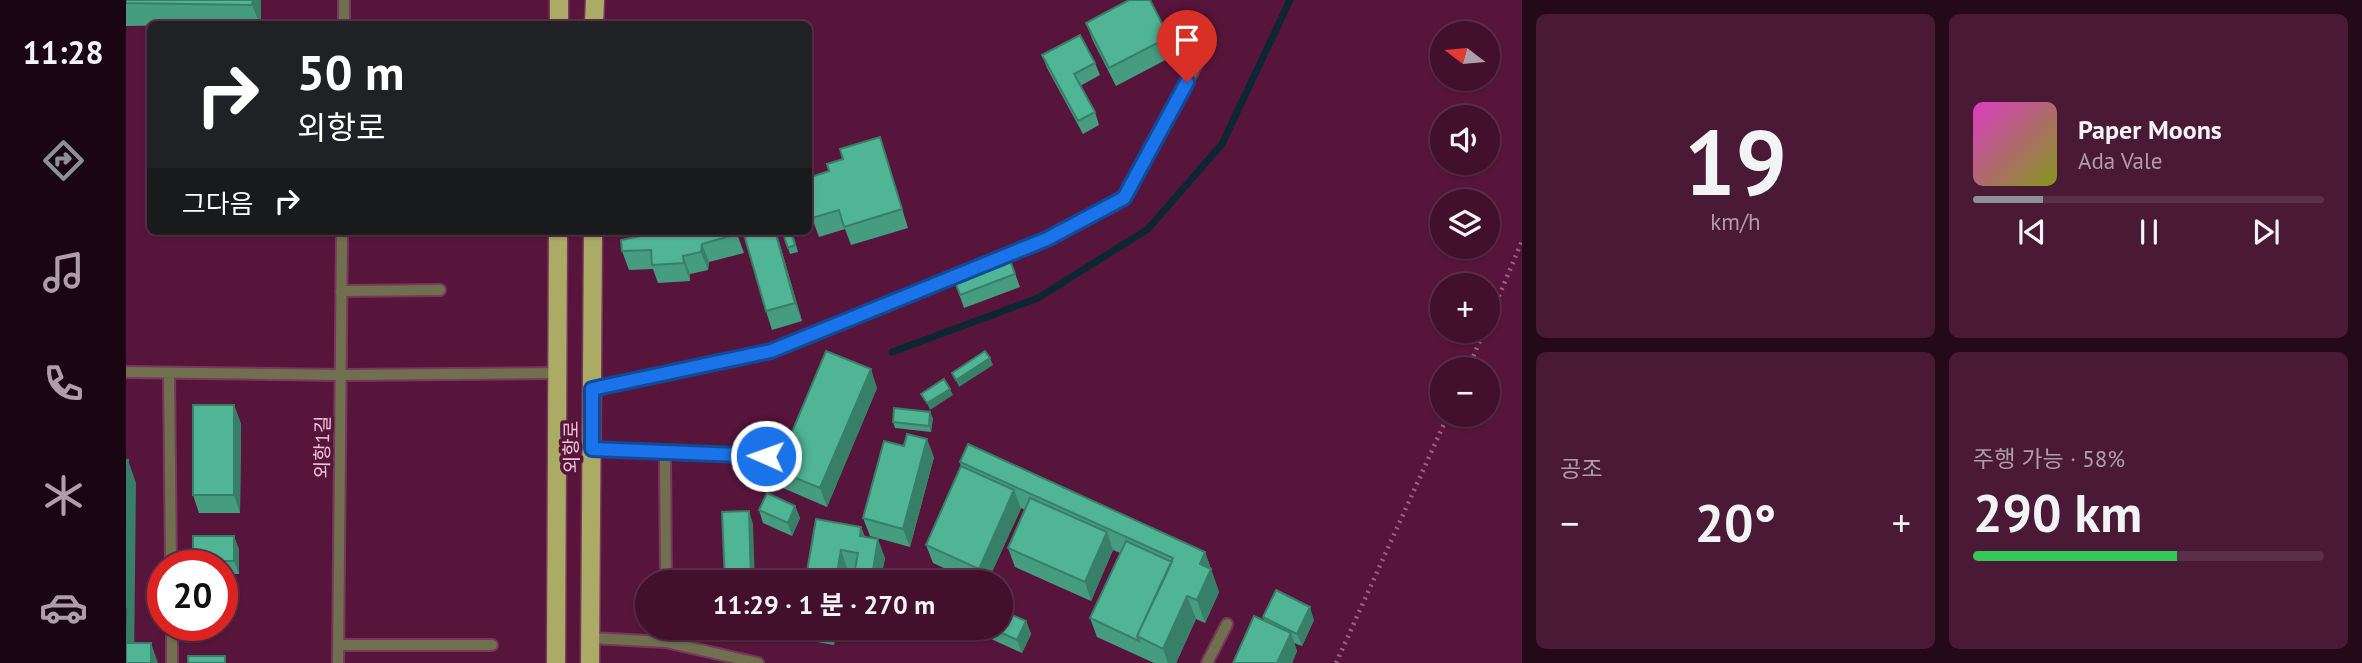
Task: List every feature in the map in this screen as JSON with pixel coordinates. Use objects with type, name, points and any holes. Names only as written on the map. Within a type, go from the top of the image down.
[{"type":"main road","points":[[559,0],[559,21]]},
{"type":"main road","points":[[594,0],[594,21]]},
{"type":"main road","name":"외항로","points":[[556,663],[558,235]]},
{"type":"main road","name":"외항로","points":[[590,663],[593,235]]},
{"type":"lane","points":[[344,0],[344,21]]},
{"type":"lane","points":[[984,264],[1047,239],[1124,198],[1200,59]]},
{"type":"lane","name":"외항1길","points":[[338,663],[342,235]]},
{"type":"lane","points":[[592,389],[771,351],[971,270]]},
{"type":"lane","points":[[341,291],[440,290]]},
{"type":"lane","points":[[126,372],[341,375],[557,373]]},
{"type":"lane","points":[[169,373],[171,550]]},
{"type":"lane","points":[[592,449],[766,456]]},
{"type":"lane","points":[[665,452],[666,570]]},
{"type":"lane","points":[[1207,663],[1227,624]]},
{"type":"lane","points":[[590,638],[666,642],[758,663]]},
{"type":"lane","points":[[172,641],[172,663]]},
{"type":"lane","points":[[338,645],[492,645]]},
{"type":"path","points":[[1500,293],[1522,241]]},
{"type":"path","points":[[1336,663],[1443,427]]},
{"type":"building","points":[[126,0],[253,0],[252,5],[126,3]]},
{"type":"building","points":[[1129,0],[1150,0],[1169,37],[1109,68],[1086,23]]},
{"type":"building","points":[[1080,35],[1095,63],[1074,74],[1095,112],[1078,121],[1042,55]]},
{"type":"building","points":[[880,137],[902,209],[844,227],[839,210],[812,218],[812,177],[829,171],[827,164],[843,159],[840,149]]},
{"type":"building","points":[[645,235],[734,235],[702,244],[701,252],[683,256],[684,263],[652,265],[651,250],[622,251],[621,240]]},
{"type":"building","points":[[744,235],[776,235],[795,303],[766,311]]},
{"type":"building","points":[[783,235],[792,235],[795,245],[788,248]]},
{"type":"building","points":[[1006,249],[1015,274],[960,295],[951,271]]},
{"type":"building","points":[[826,351],[871,369],[820,488],[776,470]]},
{"type":"building","points":[[985,351],[990,358],[956,380],[952,373]]},
{"type":"building","points":[[944,379],[950,389],[927,403],[921,394]]},
{"type":"building","points":[[193,405],[234,405],[234,495],[193,495]]},
{"type":"building","points":[[894,408],[930,412],[929,426],[893,422]]},
{"type":"building","points":[[907,434],[927,439],[903,529],[863,518],[884,441],[904,446]]},
{"type":"building","points":[[968,444],[1205,552],[1200,564],[1211,569],[1197,600],[1187,596],[1163,649],[1137,636],[1173,558],[960,462]]},
{"type":"building","points":[[126,460],[128,460],[126,608]]},
{"type":"building","points":[[961,466],[1014,490],[979,569],[926,545]]},
{"type":"building","points":[[767,493],[795,506],[788,523],[759,510]]},
{"type":"building","points":[[1030,498],[1107,532],[1085,582],[1008,548]]},
{"type":"building","points":[[749,511],[751,570],[724,570],[722,512]]},
{"type":"building","points":[[816,519],[861,527],[860,536],[878,539],[873,570],[855,570],[858,553],[841,550],[837,570],[807,570]]},
{"type":"building","points":[[193,536],[234,536],[234,550],[193,550]]},
{"type":"building","points":[[1126,541],[1172,562],[1137,636],[1139,641],[1090,618]]},
{"type":"building","points":[[1276,590],[1310,607],[1297,634],[1263,617]]},
{"type":"building","points":[[1013,615],[1026,621],[1017,640],[1013,638]]},
{"type":"building","points":[[1254,616],[1291,633],[1277,663],[1233,663]]},
{"type":"building","points":[[126,643],[151,643],[151,663],[126,663]]},
{"type":"building","points":[[188,656],[225,656],[225,663],[188,663]]},
{"type":"waterway","points":[[892,352],[1038,298],[1148,229],[1222,144],[1290,0]]},
{"type":"route","points":[[766,456],[592,449],[592,389],[771,351],[1047,239],[1124,198],[1187,82]]}]
